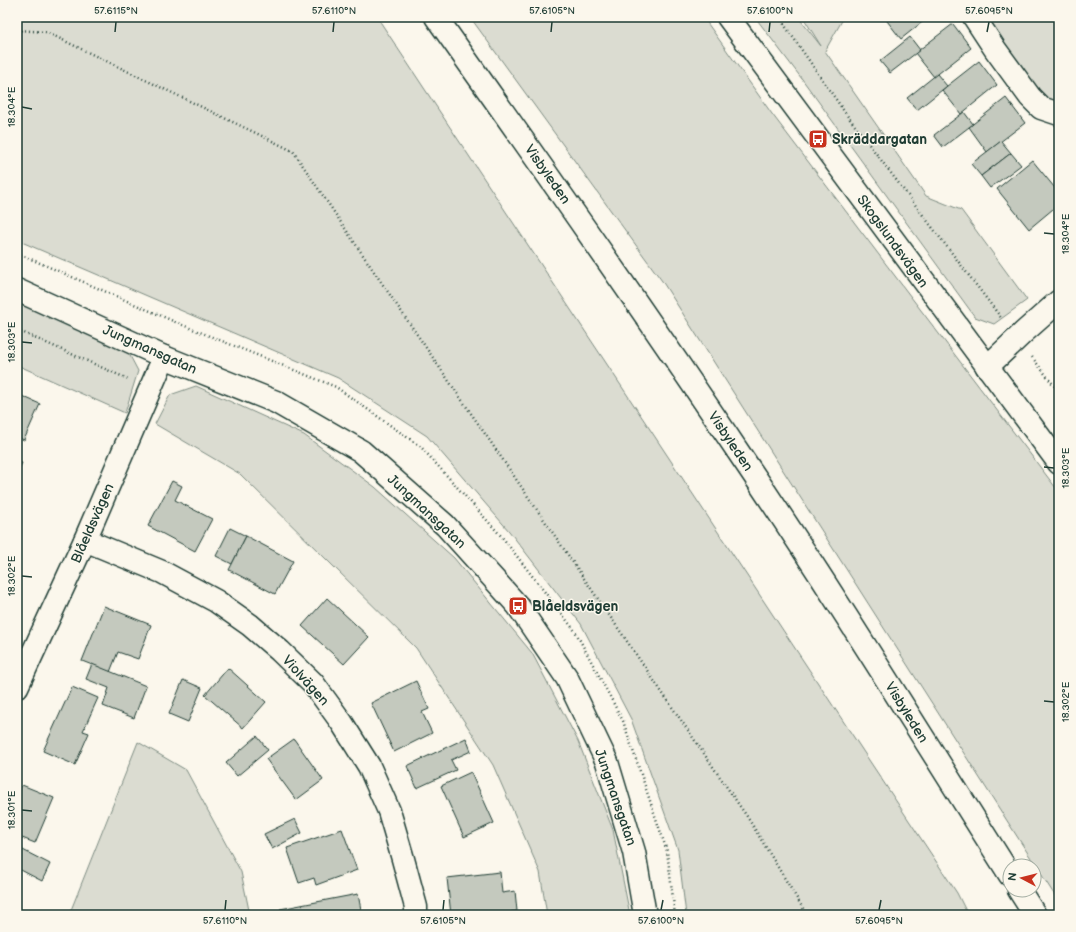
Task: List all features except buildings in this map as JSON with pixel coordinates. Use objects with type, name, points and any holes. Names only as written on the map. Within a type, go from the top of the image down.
[{"type":"street","name":"Visbyleden","points":[[436,17],[558,188],[742,457],[860,638],[1002,862]]},
{"type":"street","name":"Skogslundsvägen","points":[[728,17],[1059,464]]},
{"type":"street","points":[[974,17],[1030,97],[1041,108],[1059,114]]},
{"type":"street","name":"Jungmansgatan","points":[[17,290],[164,357],[276,402],[361,451],[445,525],[518,606],[567,678],[607,762],[634,852],[645,915]]},
{"type":"street","points":[[987,368],[1017,338],[1059,302]]},
{"type":"street","name":"Blåeldsvägen","points":[[17,687],[85,540],[164,357]]},
{"type":"street","name":"Violvägen","points":[[85,540],[162,572],[216,601],[250,625],[313,683],[342,723],[369,766],[389,811],[416,907],[416,915]]},
{"type":"street","points":[[1024,898],[1035,915]]},
{"type":"path","points":[[779,17],[846,114],[1059,392]]},
{"type":"path","points":[[17,30],[46,32],[293,151],[381,283],[748,818],[807,915]]},
{"type":"path","points":[[17,330],[151,389]]},
{"type":"shaded area","points":[[17,17],[377,17],[957,893],[968,915],[686,915],[678,850],[631,719],[581,624],[509,531],[427,436],[338,378],[17,240]]},
{"type":"shaded area","points":[[470,17],[703,17],[772,114],[1059,492],[1059,902],[1042,875],[1042,858],[1031,858],[662,281]]},
{"type":"shaded area","points":[[755,17],[798,17],[821,46],[803,17],[844,17],[825,51],[926,196],[961,210],[1027,300],[994,324],[975,317],[802,79]]},
{"type":"shaded area","points":[[983,17],[1059,17],[1059,106],[1050,103]]},
{"type":"shaded area","points":[[17,301],[128,352],[138,371],[125,413],[17,365]]},
{"type":"shaded area","points":[[196,386],[304,435],[375,487],[454,558],[532,653],[578,741],[613,830],[630,915],[547,915],[540,872],[493,765],[416,648],[240,474],[155,424],[170,395]]},
{"type":"shaded area","points":[[138,742],[186,770],[241,872],[250,915],[69,915]]},
{"type":"place","name":"Skräddargatan","points":[[818,139]]},
{"type":"place","name":"Blåeldsvägen","points":[[518,606]]}]
